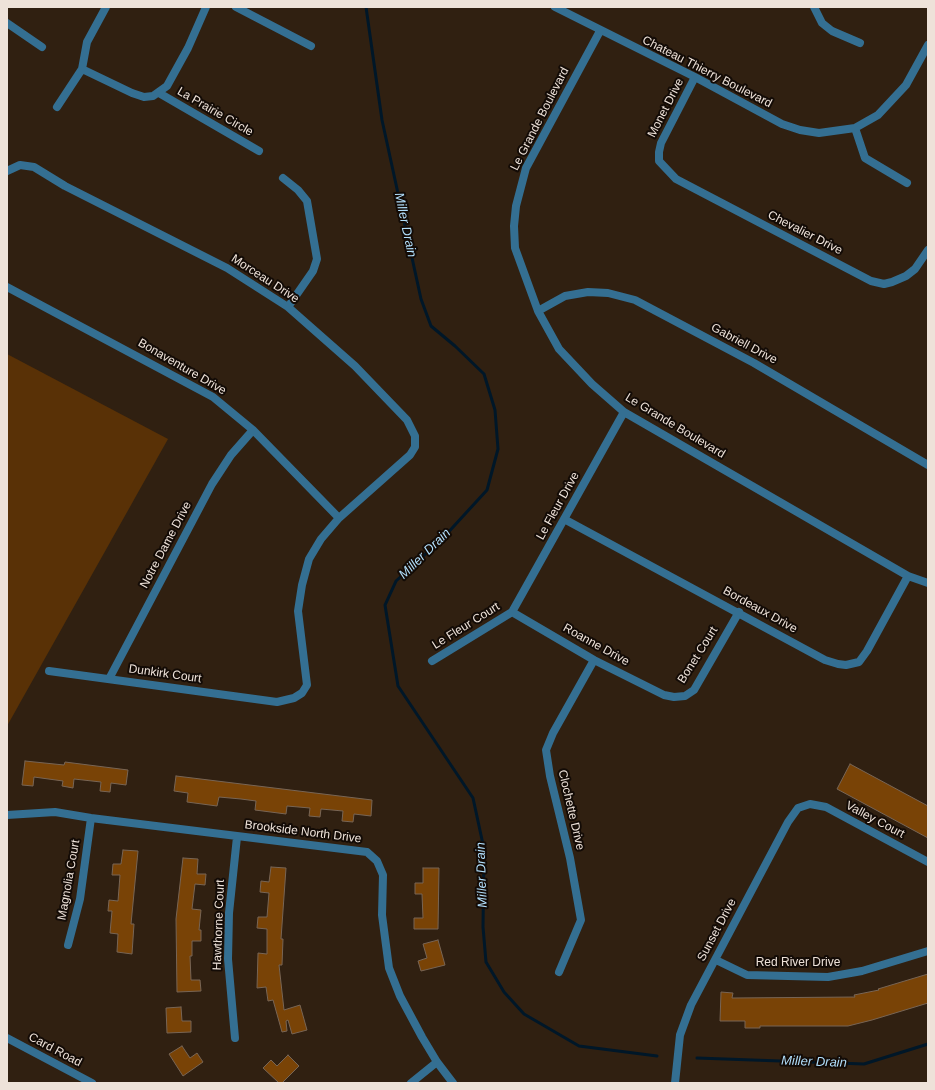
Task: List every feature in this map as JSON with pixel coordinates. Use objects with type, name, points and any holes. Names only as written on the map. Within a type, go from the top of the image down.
[{"type":"street","points":[[57,107],[82,69],[87,42],[106,7]]},
{"type":"street","points":[[82,69],[132,93],[144,97],[153,96],[167,86],[185,54],[206,7]]},
{"type":"street","points":[[236,7],[311,46]]},
{"type":"street","name":"Chateau Thierry Boulevard","points":[[555,7],[570,10],[600,31],[695,77],[782,124],[800,130],[819,132],[855,128]]},
{"type":"street","points":[[814,7],[822,23],[832,31],[860,43]]},
{"type":"street","points":[[7,23],[42,47]]},
{"type":"street","name":"Le Grande Boulevard","points":[[600,31],[526,168],[517,200],[514,226],[515,248],[538,311],[559,349],[592,384],[624,412],[908,576],[928,583]]},
{"type":"street","points":[[907,183],[865,158],[855,128],[878,115],[893,101],[906,85],[928,45]]},
{"type":"street","name":"Monet Drive","points":[[667,170],[659,161],[658,152],[661,143],[695,77]]},
{"type":"street","name":"La Prairie Circle","points":[[159,93],[259,151]]},
{"type":"street","name":"Morceau Drive","points":[[7,171],[20,165],[34,167],[65,186],[227,268],[288,307],[354,366],[406,420],[415,436],[415,446],[410,455],[339,518],[321,538],[309,559],[302,585],[298,611],[307,685],[302,693],[294,698],[277,702]]},
{"type":"street","name":"Chevalier Drive","points":[[667,170],[676,179],[689,187],[871,281],[884,284],[906,276],[915,269],[928,250]]},
{"type":"street","points":[[283,178],[298,190],[307,201],[317,259],[313,271],[288,307]]},
{"type":"street","name":"Bonaventure Drive","points":[[7,287],[213,397],[253,430],[339,518]]},
{"type":"street","name":"Gabriell Drive","points":[[538,311],[565,296],[588,292],[608,293],[635,300],[754,362],[928,465]]},
{"type":"street","name":"Le Fleur Drive","points":[[512,612],[624,412]]},
{"type":"street","name":"Notre Dame Drive","points":[[109,679],[212,484],[231,456],[253,430]]},
{"type":"street","name":"Bordeaux Drive","points":[[564,519],[739,612],[825,660],[846,665],[859,662],[867,652],[908,576]]},
{"type":"street","name":"Roanne Drive","points":[[512,612],[594,660],[669,696]]},
{"type":"street","name":"Le Fleur Court","points":[[432,661],[512,612]]},
{"type":"street","name":"Bonet Court","points":[[669,696],[685,696],[694,690],[739,612]]},
{"type":"street","name":"Clochette Drive","points":[[559,972],[581,920],[570,858],[550,776],[546,750],[553,733],[594,660]]},
{"type":"street","name":"Dunkirk Court","points":[[50,671],[277,702]]},
{"type":"street","name":"Valley Court","points":[[810,804],[826,808],[928,862]]},
{"type":"street","name":"Sunset Drive","points":[[675,1083],[680,1035],[684,1022],[791,815],[798,808],[810,804]]},
{"type":"street","name":"Brookside North Drive","points":[[7,815],[55,812],[237,837],[367,852],[378,861],[383,875],[382,916],[389,968],[400,996],[437,1062],[453,1083]]},
{"type":"street","name":"Magnolia Court","points":[[68,945],[80,900],[91,818]]},
{"type":"street","name":"Hawthorne Court","points":[[235,1038],[228,959],[229,913],[237,837]]},
{"type":"street","name":"Red River Drive","points":[[716,960],[747,975],[828,977],[862,971],[928,951]]},
{"type":"street","name":"Card Road","points":[[7,1038],[92,1083]]},
{"type":"street","points":[[411,1083],[437,1062]]},
{"type":"shaded area","points":[[7,354],[168,439],[7,726]]},
{"type":"building","points":[[25,761],[64,765],[65,762],[128,770],[126,785],[111,783],[110,792],[100,791],[101,782],[74,779],[73,788],[62,786],[63,781],[34,777],[33,786],[22,785]]},
{"type":"building","points":[[850,764],[928,806],[928,838],[837,789]]},
{"type":"building","points":[[176,776],[372,800],[371,816],[354,814],[353,822],[342,821],[343,811],[321,809],[320,817],[309,816],[310,808],[287,806],[286,814],[255,810],[256,801],[219,797],[217,806],[187,802],[188,793],[174,791]]},
{"type":"building","points":[[123,850],[138,851],[131,924],[134,924],[132,954],[117,952],[118,934],[110,933],[112,911],[108,911],[109,900],[118,901],[120,875],[112,875],[113,864],[121,864]]},
{"type":"building","points":[[183,858],[198,859],[197,874],[206,874],[205,885],[195,884],[192,909],[201,910],[199,930],[201,930],[201,941],[192,941],[192,956],[190,956],[191,980],[200,980],[201,991],[177,992],[176,919]]},
{"type":"building","points":[[271,867],[286,868],[281,939],[283,939],[282,965],[279,965],[284,1010],[300,1005],[307,1030],[292,1034],[288,1020],[286,1021],[287,1031],[282,1032],[273,1000],[268,1001],[266,987],[257,988],[258,953],[267,954],[267,929],[257,928],[258,917],[267,917],[269,893],[260,892],[261,881],[269,882]]},
{"type":"building","points":[[423,868],[439,868],[438,929],[414,929],[414,918],[423,918],[422,894],[415,894],[415,883],[423,883]]},
{"type":"building","points":[[438,940],[445,965],[421,971],[418,961],[427,958],[423,944]]},
{"type":"building","points":[[928,974],[928,1003],[848,1026],[760,1026],[760,1028],[745,1028],[745,1021],[720,1021],[721,992],[733,993],[732,998],[855,997],[854,995],[879,990],[878,989]]},
{"type":"building","points":[[181,1007],[182,1021],[191,1021],[191,1032],[167,1033],[166,1008]]},
{"type":"building","points":[[182,1046],[190,1058],[197,1053],[203,1062],[183,1076],[169,1054]]},
{"type":"building","points":[[288,1055],[299,1066],[282,1083],[279,1083],[263,1068],[271,1060],[277,1066]]},
{"type":"waterway","name":"Miller Drain","points":[[366,7],[382,120],[421,299],[431,326],[455,346],[484,374],[495,410],[498,449],[487,490],[443,538],[396,581],[385,605],[398,686],[473,798],[484,849],[483,927],[486,962],[504,992],[524,1014],[579,1046],[657,1056]]},
{"type":"waterway","name":"Miller Drain","points":[[697,1058],[864,1064],[928,1044]]}]
